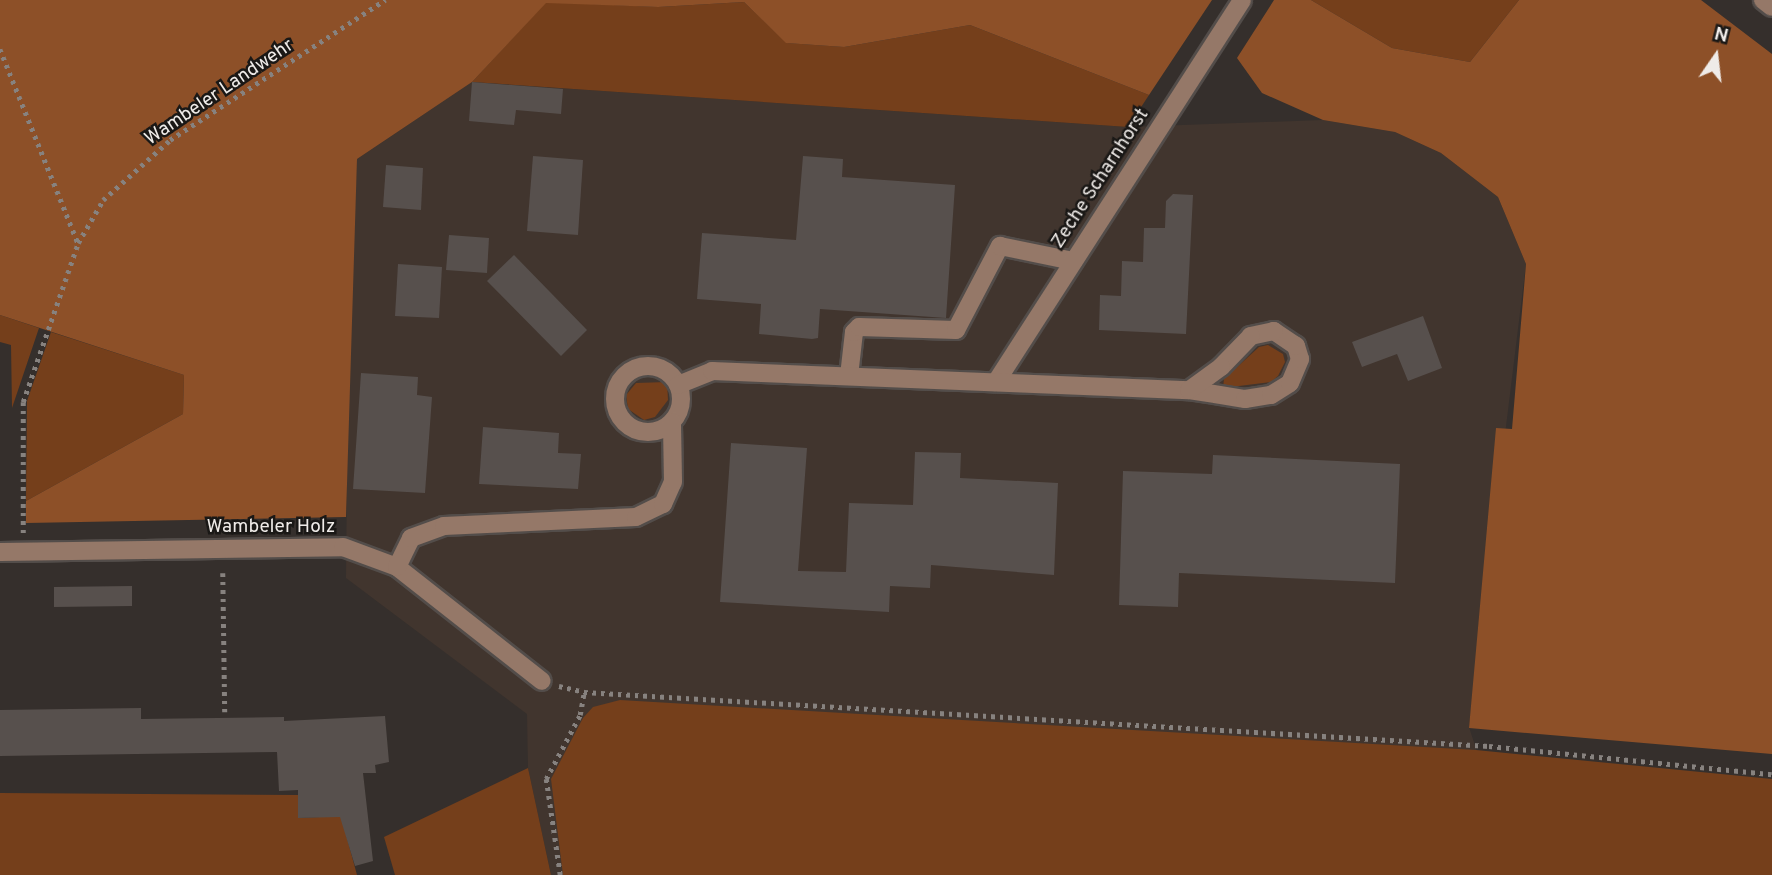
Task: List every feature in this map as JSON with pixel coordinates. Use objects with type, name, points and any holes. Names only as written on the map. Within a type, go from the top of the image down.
[{"type":"street","name":"Zeche Scharnhorst","points":[[996,382],[1242,0]]},
{"type":"street","points":[[1763,0],[1772,7]]},
{"type":"street","points":[[849,376],[854,332],[859,327],[956,330],[1000,246],[1073,261]]},
{"type":"street","points":[[678,385],[712,371],[1189,390],[1245,399],[1271,395],[1297,372],[1300,359],[1296,346],[1274,331],[1251,337],[1221,367],[1189,390]]},
{"type":"street","points":[[397,567],[411,538],[444,527],[636,517],[663,504],[673,482],[672,422],[680,409],[678,385],[662,369],[639,368],[621,381],[616,394],[616,406],[629,426],[651,432],[672,422]]},
{"type":"street","name":"Wambeler Holz","points":[[0,552],[343,548],[397,567],[542,681]]},
{"type":"path","name":"Wambeler Landwehr","points":[[23,551],[23,402],[78,243],[103,200],[170,140],[386,0]]},
{"type":"path","points":[[0,49],[78,243]]},
{"type":"path","points":[[223,573],[225,712]]},
{"type":"path","points":[[542,681],[584,692],[1489,746],[1772,774]]},
{"type":"path","points":[[560,875],[545,795],[546,779],[580,715],[584,692]]},
{"type":"shaded area","points":[[0,0],[1212,0],[1149,95],[970,25],[844,47],[786,43],[744,2],[658,7],[546,3],[472,82],[357,159],[346,517],[26,523],[26,501],[183,414],[184,375],[0,315]]},
{"type":"shaded area","points":[[1274,0],[1311,0],[1392,48],[1470,62],[1519,0],[1701,0],[1772,54],[1772,754],[1469,728],[1496,428],[1512,429],[1526,264],[1498,197],[1441,153],[1395,132],[1323,120],[1262,93],[1237,58]]},
{"type":"shaded area","points":[[1311,0],[1519,0],[1470,62],[1392,48]]},
{"type":"shaded area","points":[[546,2],[658,7],[744,2],[787,43],[844,47],[970,25],[1149,95],[1128,127],[472,82]]},
{"type":"shaded area","points":[[472,82],[1128,127],[1323,120],[1395,132],[1441,153],[1498,197],[1526,264],[1469,727],[1517,875],[551,875],[528,768],[527,714],[346,578],[348,370],[357,159]]},
{"type":"shaded area","points":[[0,315],[39,328],[12,408],[11,345],[0,342]]},
{"type":"shaded area","points":[[51,332],[184,375],[183,414],[26,501],[27,401]]},
{"type":"shaded area","points":[[1268,345],[1283,354],[1285,362],[1278,376],[1271,382],[1223,388],[1224,379],[1259,347]]},
{"type":"shaded area","points":[[667,382],[668,400],[655,417],[644,420],[628,409],[626,395],[636,383]]},
{"type":"shaded area","points":[[620,700],[1476,750],[1772,779],[1772,875],[563,875],[551,779],[583,718],[593,707]]},
{"type":"shaded area","points":[[528,768],[551,875],[395,875],[384,837]]},
{"type":"shaded area","points":[[0,793],[298,795],[299,818],[341,816],[357,875],[0,875]]},
{"type":"building","points":[[472,82],[563,89],[561,114],[516,110],[514,125],[469,121]]},
{"type":"building","points":[[533,156],[583,160],[578,235],[527,231]]},
{"type":"building","points":[[803,156],[843,159],[842,177],[955,185],[946,318],[820,309],[818,338],[812,339],[759,334],[761,304],[697,299],[702,233],[796,240]]},
{"type":"building","points":[[386,165],[423,168],[421,210],[383,207]]},
{"type":"building","points":[[1173,194],[1193,195],[1186,334],[1099,330],[1100,295],[1121,296],[1122,261],[1143,262],[1144,228],[1165,228],[1166,201]]},
{"type":"building","points":[[449,235],[489,238],[487,273],[446,270]]},
{"type":"building","points":[[514,255],[587,330],[561,356],[487,281]]},
{"type":"building","points":[[398,264],[442,267],[439,318],[395,316]]},
{"type":"building","points":[[1423,316],[1442,368],[1408,381],[1397,354],[1362,367],[1352,342]]},
{"type":"building","points":[[361,373],[418,377],[417,395],[432,397],[425,493],[353,489]]},
{"type":"building","points":[[483,427],[559,433],[558,453],[581,454],[578,489],[479,484]]},
{"type":"building","points":[[731,443],[807,448],[798,571],[846,572],[849,503],[913,505],[915,452],[961,453],[960,478],[1058,483],[1054,575],[931,565],[930,588],[890,586],[889,612],[720,602]]},
{"type":"building","points":[[1213,455],[1400,464],[1395,583],[1179,573],[1178,607],[1119,605],[1123,471],[1212,474]]},
{"type":"building","points":[[132,586],[132,606],[54,607],[54,587]]},
{"type":"building","points":[[141,708],[141,719],[284,717],[284,721],[385,716],[389,762],[375,765],[376,773],[363,773],[373,861],[355,866],[340,817],[298,818],[298,790],[279,791],[277,752],[0,756],[0,710]]}]
